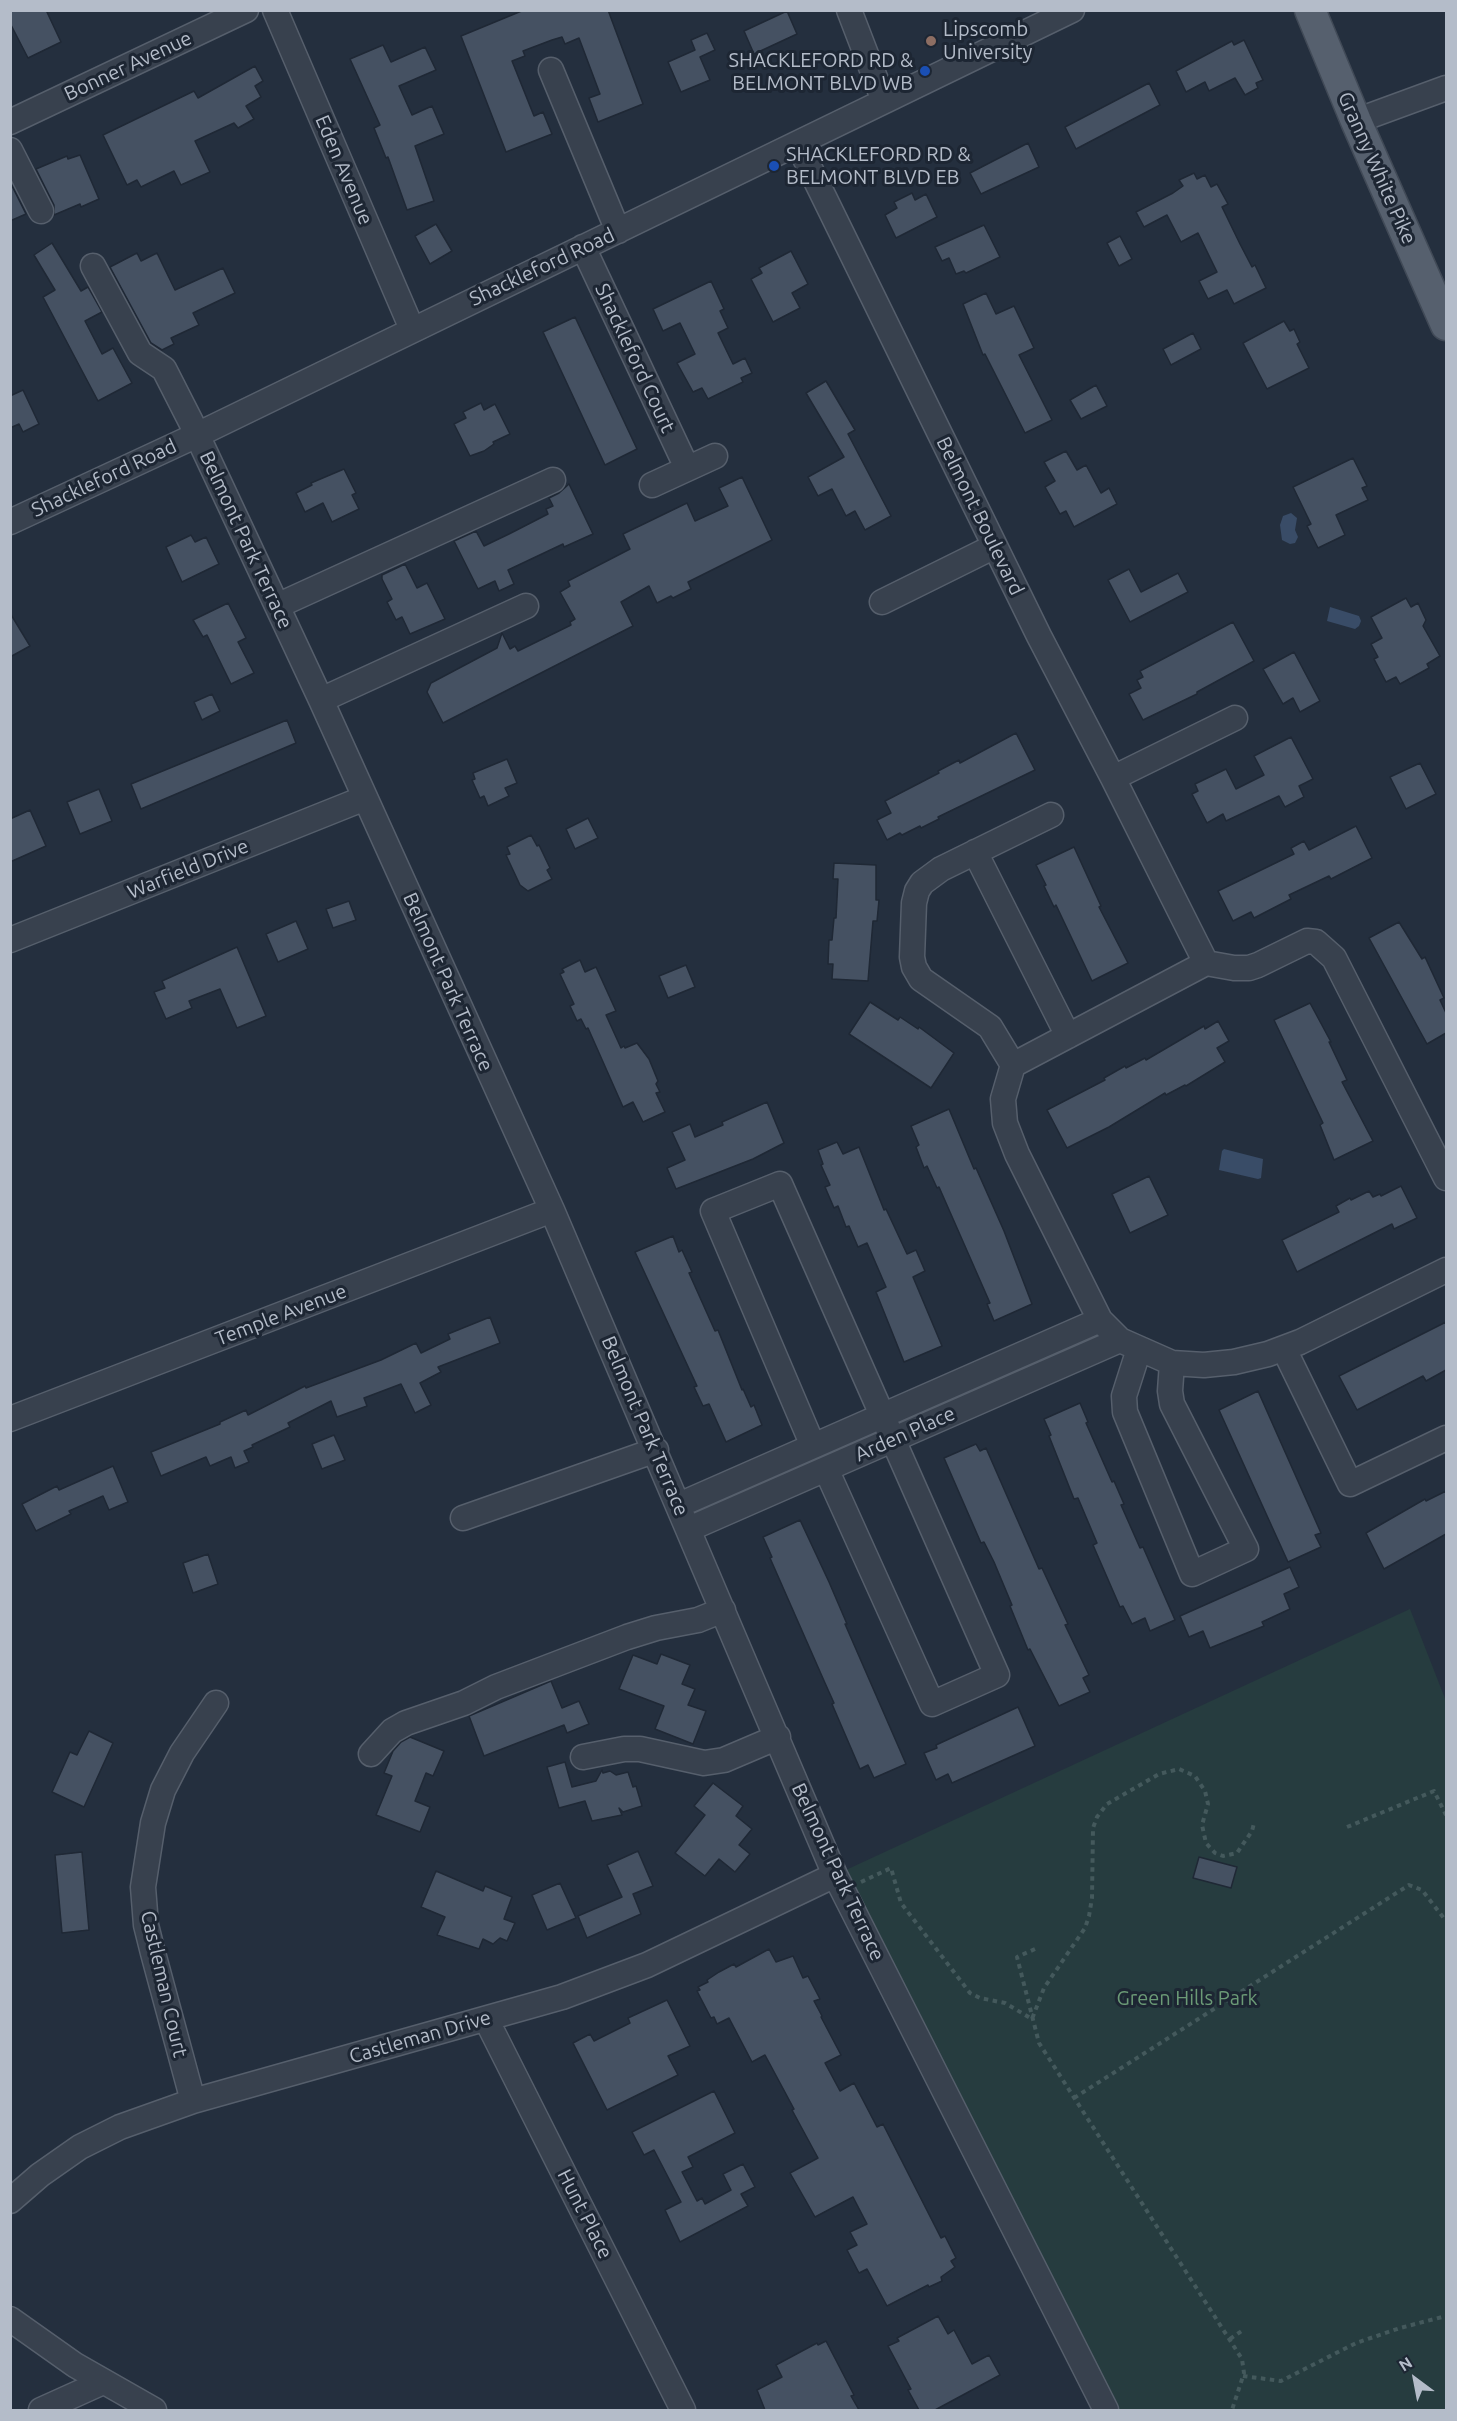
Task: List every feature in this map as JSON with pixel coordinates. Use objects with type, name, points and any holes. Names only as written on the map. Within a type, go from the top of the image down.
[{"type":"main road","name":"Granny White Pike","points":[[1310,10],[1446,325]]},
{"type":"street","name":"Bonner Avenue","points":[[10,122],[246,10]]},
{"type":"street","name":"Eden Avenue","points":[[275,10],[412,329]]},
{"type":"street","points":[[849,10],[884,101]]},
{"type":"street","name":"Shackleford Road","points":[[10,522],[197,435],[1072,10]]},
{"type":"street","points":[[551,70],[618,231]]},
{"type":"street","points":[[1356,121],[1446,88]]},
{"type":"street","name":"Belmont Boulevard","points":[[798,144],[1039,636],[1206,963]]},
{"type":"street","points":[[10,150],[41,211]]},
{"type":"street","name":"Shackleford Court","points":[[583,247],[687,468]]},
{"type":"street","name":"Belmont Park Terrace","points":[[93,266],[140,353],[164,369],[197,435],[321,700],[552,1210],[839,1883],[1106,2410]]},
{"type":"street","points":[[652,485],[715,456]]},
{"type":"street","points":[[277,606],[554,480]]},
{"type":"street","points":[[882,602],[995,546]]},
{"type":"street","points":[[321,700],[526,606]]},
{"type":"street","points":[[1113,778],[1235,718]]},
{"type":"street","name":"Warfield Drive","points":[[10,940],[365,798]]},
{"type":"street","points":[[1013,1065],[990,1028],[921,980],[914,967],[914,903],[917,891],[930,876],[1051,815]]},
{"type":"street","points":[[975,852],[1068,1036]]},
{"type":"street","points":[[1446,1178],[1334,958],[1316,942],[1307,941],[1249,968],[1206,963],[1013,1065],[1003,1099],[1005,1123],[1017,1154],[1100,1320],[1130,1344],[1172,1363],[1203,1365],[1234,1362],[1284,1348],[1446,1270]]},
{"type":"street","points":[[813,1446],[713,1211],[780,1184],[997,1675],[932,1704],[825,1469]]},
{"type":"street","name":"Temple Avenue","points":[[10,1419],[552,1210]]},
{"type":"street","name":"Arden Place","points":[[679,1505],[1100,1320]]},
{"type":"street","points":[[1130,1344],[1124,1396],[1125,1412],[1192,1574],[1246,1549],[1172,1404],[1170,1391],[1172,1363]]},
{"type":"street","name":"Arden Place","points":[[689,1529],[892,1440],[1130,1344]]},
{"type":"street","points":[[1284,1348],[1350,1484],[1446,1438]]},
{"type":"street","points":[[463,1518],[656,1450]]},
{"type":"street","points":[[371,1754],[392,1731],[406,1723],[464,1703],[496,1687],[627,1637],[656,1628],[698,1620],[723,1610]]},
{"type":"street","name":"Castleman Court","points":[[193,2101],[150,1943],[143,1887],[153,1823],[163,1790],[182,1753],[216,1703]]},
{"type":"street","points":[[583,1757],[624,1749],[640,1749],[704,1763],[724,1760],[778,1737]]},
{"type":"street","name":"Castleman Drive","points":[[10,2201],[40,2175],[97,2137],[148,2116],[193,2101],[562,1997],[647,1965],[839,1883]]},
{"type":"street","name":"Hunt Place","points":[[486,2019],[683,2410]]},
{"type":"street","points":[[10,2319],[62,2357],[154,2410]]},
{"type":"street","points":[[41,2410],[103,2382]]},
{"type":"path","points":[[1032,2019],[1044,1988],[1084,1928],[1089,1916],[1092,1898],[1094,1828],[1097,1817],[1107,1804],[1159,1774],[1179,1769],[1195,1776],[1205,1791],[1208,1804],[1202,1825],[1206,1843],[1215,1853],[1223,1856],[1237,1853],[1252,1831],[1254,1823]]},
{"type":"path","points":[[1347,1827],[1434,1791],[1446,1815]]},
{"type":"path","points":[[839,1883],[891,1868],[901,1903],[965,1988],[974,1996],[1005,2003],[1032,2019]]},
{"type":"path","points":[[1074,2098],[1409,1885],[1422,1890],[1446,1921]]},
{"type":"path","points":[[1035,1949],[1017,1957],[1039,2043],[1242,2359],[1243,2376],[1232,2410]]},
{"type":"path","points":[[1243,2376],[1281,2380],[1377,2335],[1446,2316]]},
{"type":"path","points":[[1230,2339],[1243,2330]]},
{"type":"green space","name":"Green Hills Park","points":[[1410,1609],[1446,1701],[1446,2410],[1106,2410],[835,1875]]},
{"type":"water","points":[[1291,513],[1297,518],[1295,530],[1298,537],[1295,543],[1290,544],[1282,540],[1280,525],[1283,516]]},
{"type":"water","points":[[1330,607],[1359,616],[1361,621],[1359,626],[1355,629],[1327,621]]},
{"type":"water","points":[[1224,1149],[1263,1159],[1261,1178],[1219,1170]]},
{"type":"building","points":[[10,10],[46,10],[61,42],[28,58],[10,23]]},
{"type":"building","points":[[524,10],[608,10],[643,104],[598,122],[589,98],[600,94],[579,38],[565,44],[562,37],[552,40],[523,51],[525,56],[512,61],[534,116],[543,112],[552,134],[506,152],[461,36]]},
{"type":"building","points":[[787,11],[797,34],[754,54],[744,31]]},
{"type":"building","points":[[707,33],[715,50],[700,57],[710,80],[681,92],[668,62],[695,50],[691,40]]},
{"type":"building","points":[[1244,40],[1263,80],[1256,83],[1258,88],[1245,95],[1235,78],[1209,91],[1205,82],[1186,92],[1176,71],[1232,41],[1234,45]]},
{"type":"building","points":[[383,45],[391,62],[425,47],[436,70],[399,86],[412,115],[432,106],[444,134],[415,146],[434,201],[407,210],[388,157],[386,158],[374,128],[380,125],[350,59]]},
{"type":"building","points":[[255,66],[263,81],[255,86],[261,97],[246,106],[254,119],[238,128],[234,123],[195,141],[210,172],[181,185],[174,171],[141,187],[137,180],[127,185],[103,135],[194,91],[198,98]]},
{"type":"building","points":[[1149,83],[1160,105],[1076,149],[1065,127]]},
{"type":"building","points":[[1028,143],[1039,167],[981,194],[970,173]]},
{"type":"building","points":[[80,155],[99,199],[54,215],[54,205],[36,169],[67,156],[68,159]]},
{"type":"building","points":[[1194,173],[1197,179],[1205,175],[1211,187],[1217,184],[1228,204],[1222,207],[1252,267],[1255,265],[1266,288],[1234,304],[1227,290],[1208,299],[1199,281],[1217,272],[1198,233],[1181,242],[1167,215],[1144,227],[1136,212],[1173,193],[1183,186],[1179,180]]},
{"type":"building","points":[[10,182],[26,214],[10,221]]},
{"type":"building","points":[[912,193],[915,200],[926,194],[937,217],[896,238],[885,215],[897,208],[894,202]]},
{"type":"building","points":[[436,224],[452,251],[430,264],[415,236]]},
{"type":"building","points":[[984,225],[1000,257],[966,273],[964,271],[956,274],[949,258],[942,261],[935,247]]},
{"type":"building","points":[[1120,236],[1132,259],[1119,266],[1107,243]]},
{"type":"building","points":[[52,243],[81,291],[88,287],[102,312],[85,321],[102,354],[113,348],[132,383],[98,401],[43,297],[55,290],[34,255]]},
{"type":"building","points":[[791,251],[808,284],[792,293],[800,308],[773,322],[751,279],[762,273],[759,268]]},
{"type":"building","points":[[137,253],[141,261],[157,253],[175,290],[223,268],[235,293],[193,313],[199,325],[171,338],[174,344],[162,350],[151,343],[110,267]]},
{"type":"building","points":[[711,281],[724,309],[720,311],[728,328],[718,333],[733,364],[745,358],[752,373],[741,378],[743,382],[708,399],[702,388],[693,392],[677,363],[695,354],[680,323],[663,331],[653,309]]},
{"type":"building","points":[[986,293],[996,314],[1014,306],[1034,348],[1019,355],[1052,420],[1025,433],[985,354],[983,355],[963,304]]},
{"type":"building","points":[[575,317],[637,449],[605,465],[543,332]]},
{"type":"building","points":[[1284,321],[1290,331],[1294,329],[1300,342],[1297,344],[1309,368],[1267,389],[1243,343]]},
{"type":"building","points":[[1193,333],[1201,349],[1171,365],[1163,349]]},
{"type":"building","points":[[826,381],[855,430],[848,434],[891,516],[865,530],[855,511],[846,516],[832,489],[818,496],[808,477],[844,457],[806,393]]},
{"type":"building","points":[[1096,385],[1107,406],[1081,419],[1070,400]]},
{"type":"building","points":[[23,390],[39,424],[23,432],[19,424],[10,428],[10,396]]},
{"type":"building","points":[[481,403],[484,410],[495,404],[510,434],[493,442],[494,444],[484,451],[470,456],[454,424],[466,418],[463,412]]},
{"type":"building","points":[[1066,451],[1077,470],[1086,465],[1101,493],[1109,488],[1117,504],[1074,527],[1066,511],[1060,514],[1045,487],[1055,481],[1044,462]]},
{"type":"building","points":[[1353,458],[1367,486],[1362,488],[1368,500],[1336,515],[1345,535],[1318,548],[1307,526],[1311,524],[1293,487]]},
{"type":"building","points":[[344,469],[356,493],[352,495],[359,509],[332,522],[323,503],[305,512],[296,493],[312,485],[311,483]]},
{"type":"building","points":[[742,477],[772,540],[688,582],[691,589],[673,598],[671,596],[657,603],[649,586],[621,602],[633,626],[443,723],[427,692],[431,683],[497,648],[502,633],[510,649],[515,646],[518,651],[571,625],[570,622],[575,619],[560,592],[570,586],[568,581],[630,549],[623,534],[687,503],[695,521],[728,506],[719,488]]},
{"type":"building","points":[[569,484],[593,534],[564,547],[563,544],[508,570],[514,584],[499,591],[495,581],[478,589],[454,541],[476,531],[484,546],[509,534],[548,514],[546,509],[553,506],[549,498]]},
{"type":"building","points":[[191,535],[195,542],[206,537],[219,564],[182,582],[166,547]]},
{"type":"building","points":[[405,564],[417,588],[427,583],[445,619],[410,634],[402,617],[396,620],[387,602],[392,599],[382,579],[382,575]]},
{"type":"building","points":[[1129,569],[1141,592],[1178,573],[1188,592],[1130,622],[1108,580]]},
{"type":"building","points":[[1406,598],[1411,607],[1418,603],[1426,620],[1423,626],[1440,656],[1427,664],[1429,668],[1400,684],[1396,677],[1386,682],[1374,659],[1378,657],[1371,644],[1382,638],[1371,617]]},
{"type":"building","points":[[228,603],[246,638],[238,642],[254,673],[231,684],[207,635],[203,637],[193,620]]},
{"type":"building","points":[[10,613],[30,646],[10,657]]},
{"type":"building","points":[[1233,622],[1254,661],[1197,694],[1143,720],[1129,694],[1141,688],[1137,680],[1143,677],[1140,671]]},
{"type":"building","points":[[1294,652],[1320,701],[1300,712],[1293,698],[1283,704],[1263,669]]},
{"type":"building","points":[[212,694],[220,711],[202,720],[194,702]]},
{"type":"building","points":[[287,720],[296,743],[141,809],[131,784]]},
{"type":"building","points":[[1016,733],[1035,770],[938,817],[939,819],[921,828],[920,826],[902,835],[900,833],[887,840],[877,820],[891,813],[885,801],[959,760],[960,763]]},
{"type":"building","points":[[1291,737],[1313,779],[1299,786],[1304,797],[1285,807],[1279,796],[1226,821],[1223,814],[1207,823],[1192,794],[1198,791],[1195,784],[1226,769],[1236,789],[1264,775],[1254,756]]},
{"type":"building","points":[[507,759],[517,783],[505,788],[509,796],[488,806],[484,796],[480,798],[472,780],[475,779],[473,773]]},
{"type":"building","points":[[1420,763],[1436,794],[1406,809],[1390,777]]},
{"type":"building","points":[[99,789],[112,821],[80,834],[67,802]]},
{"type":"building","points":[[30,810],[46,846],[10,862],[10,819]]},
{"type":"building","points":[[588,818],[598,838],[575,849],[566,829]]},
{"type":"building","points":[[1356,826],[1372,858],[1331,879],[1329,876],[1289,895],[1291,899],[1254,918],[1251,912],[1233,921],[1218,891],[1294,854],[1291,848],[1304,841],[1309,850]]},
{"type":"building","points":[[531,835],[537,846],[539,845],[550,868],[547,870],[552,879],[528,891],[520,885],[506,855],[510,854],[507,847]]},
{"type":"building","points":[[1074,847],[1101,906],[1099,907],[1128,963],[1092,981],[1056,905],[1054,907],[1036,865]]},
{"type":"building","points":[[834,863],[876,865],[876,900],[879,900],[877,921],[873,921],[868,981],[832,979],[833,964],[828,964],[829,940],[832,940],[834,918],[836,918],[838,879],[833,879]]},
{"type":"building","points":[[349,901],[356,920],[333,928],[326,909]]},
{"type":"building","points":[[296,921],[308,949],[278,962],[266,934]]},
{"type":"building","points":[[1399,922],[1422,959],[1425,957],[1444,998],[1440,1000],[1446,1013],[1446,1033],[1427,1044],[1369,938]]},
{"type":"building","points":[[237,947],[266,1016],[237,1028],[220,989],[189,1001],[192,1008],[166,1019],[154,992],[165,988],[162,981]]},
{"type":"building","points":[[580,960],[585,972],[596,967],[616,1011],[606,1015],[621,1048],[637,1043],[649,1059],[658,1081],[656,1084],[660,1092],[656,1093],[665,1112],[643,1122],[633,1102],[623,1107],[588,1028],[586,1029],[581,1019],[577,1021],[570,1006],[574,1004],[560,974],[564,972],[562,969]]},
{"type":"building","points":[[686,965],[695,987],[668,998],[659,976]]},
{"type":"building","points":[[870,1002],[898,1020],[900,1017],[918,1029],[919,1027],[954,1053],[931,1088],[849,1034]]},
{"type":"building","points":[[1310,1003],[1331,1042],[1329,1042],[1347,1080],[1342,1082],[1373,1141],[1334,1160],[1320,1125],[1323,1123],[1274,1020]]},
{"type":"building","points":[[1218,1021],[1229,1041],[1217,1048],[1225,1062],[1186,1086],[1166,1095],[1165,1093],[1109,1127],[1067,1148],[1047,1110],[1105,1080],[1104,1078],[1125,1066],[1126,1068],[1145,1058],[1146,1060],[1204,1026],[1205,1029]]},
{"type":"building","points":[[767,1102],[784,1143],[753,1159],[676,1189],[667,1168],[685,1160],[672,1132],[690,1124],[695,1137]]},
{"type":"building","points":[[949,1109],[974,1169],[976,1168],[1004,1231],[1032,1304],[994,1321],[987,1304],[990,1303],[939,1187],[937,1188],[927,1166],[924,1168],[916,1147],[919,1145],[911,1126]]},
{"type":"building","points":[[837,1142],[843,1154],[859,1147],[884,1210],[886,1209],[907,1254],[916,1250],[925,1271],[913,1277],[942,1346],[904,1362],[876,1292],[886,1287],[867,1243],[858,1247],[849,1226],[846,1227],[838,1206],[834,1208],[825,1187],[830,1185],[821,1165],[823,1164],[818,1150]]},
{"type":"building","points":[[1149,1176],[1168,1215],[1130,1233],[1112,1194]]},
{"type":"building","points":[[1401,1186],[1417,1218],[1394,1229],[1392,1224],[1297,1272],[1282,1240],[1339,1212],[1336,1206],[1350,1198],[1351,1200],[1369,1191],[1373,1197],[1380,1194],[1381,1196]]},
{"type":"building","points":[[673,1236],[679,1252],[682,1250],[692,1272],[689,1273],[715,1331],[718,1330],[742,1390],[751,1407],[754,1405],[762,1425],[726,1442],[709,1404],[703,1406],[694,1387],[697,1386],[635,1252]]},
{"type":"building","points":[[490,1317],[500,1343],[438,1367],[441,1372],[420,1383],[431,1405],[415,1413],[401,1384],[364,1398],[367,1406],[337,1417],[331,1401],[288,1423],[290,1427],[252,1445],[253,1447],[244,1451],[249,1462],[235,1468],[231,1457],[210,1466],[206,1457],[161,1476],[151,1452],[220,1424],[246,1410],[248,1415],[305,1386],[306,1388],[381,1360],[416,1343],[421,1353],[450,1339],[448,1334]]},
{"type":"building","points":[[1446,1322],[1446,1370],[1426,1381],[1423,1376],[1357,1410],[1339,1376]]},
{"type":"building","points":[[1258,1391],[1321,1533],[1315,1535],[1321,1547],[1288,1562],[1219,1410]]},
{"type":"building","points":[[1080,1403],[1088,1422],[1086,1423],[1124,1504],[1121,1505],[1140,1548],[1143,1547],[1175,1620],[1150,1631],[1145,1618],[1132,1624],[1123,1606],[1120,1607],[1093,1545],[1097,1543],[1078,1498],[1074,1499],[1049,1436],[1051,1435],[1044,1419]]},
{"type":"building","points":[[334,1435],[345,1460],[322,1469],[312,1444]]},
{"type":"building","points":[[976,1444],[980,1451],[986,1448],[1039,1569],[1042,1568],[1068,1624],[1065,1625],[1089,1675],[1083,1678],[1090,1692],[1059,1706],[1030,1649],[1028,1650],[994,1562],[984,1542],[981,1543],[944,1458]]},
{"type":"building","points":[[113,1466],[128,1502],[109,1510],[103,1496],[69,1511],[71,1514],[36,1531],[22,1504],[57,1486],[59,1490]]},
{"type":"building","points":[[1446,1491],[1446,1534],[1384,1569],[1366,1533],[1425,1499],[1426,1501]]},
{"type":"building","points":[[800,1520],[829,1582],[906,1764],[874,1778],[868,1765],[860,1769],[763,1537]]},
{"type":"building","points":[[208,1554],[218,1584],[193,1593],[183,1563]]},
{"type":"building","points":[[1290,1567],[1299,1587],[1284,1594],[1290,1609],[1262,1622],[1264,1626],[1210,1648],[1203,1631],[1189,1637],[1180,1616]]},
{"type":"building","points":[[661,1654],[690,1665],[682,1684],[695,1689],[688,1705],[706,1711],[693,1744],[655,1729],[664,1706],[619,1689],[633,1655],[657,1664]]},
{"type":"building","points":[[551,1681],[562,1708],[579,1701],[589,1724],[567,1733],[564,1725],[484,1756],[469,1716]]},
{"type":"building","points":[[1018,1707],[1035,1746],[952,1783],[948,1774],[936,1780],[924,1753],[937,1748],[936,1745]]},
{"type":"building","points":[[89,1731],[113,1743],[84,1807],[52,1792],[70,1752],[77,1755]]},
{"type":"building","points":[[410,1737],[444,1751],[433,1776],[426,1773],[415,1801],[430,1807],[420,1832],[376,1815],[392,1776],[384,1773],[393,1751],[401,1742]]},
{"type":"building","points":[[565,1762],[572,1787],[596,1781],[602,1770],[603,1773],[610,1771],[616,1775],[628,1772],[633,1787],[636,1786],[642,1806],[623,1812],[619,1808],[622,1815],[592,1821],[585,1801],[559,1808],[547,1767]]},
{"type":"building","points":[[713,1783],[743,1806],[736,1816],[752,1829],[739,1845],[750,1854],[735,1872],[719,1859],[705,1876],[675,1853],[705,1815],[694,1806]]},
{"type":"building","points":[[638,1851],[653,1886],[633,1894],[641,1914],[587,1938],[578,1916],[622,1897],[607,1865]]},
{"type":"building","points":[[82,1852],[89,1930],[62,1933],[55,1855]]},
{"type":"building","points":[[1199,1857],[1237,1867],[1231,1888],[1193,1878]]},
{"type":"building","points":[[436,1871],[483,1891],[485,1886],[512,1897],[504,1919],[515,1923],[507,1941],[500,1938],[493,1944],[483,1939],[479,1949],[437,1935],[445,1917],[421,1907]]},
{"type":"building","points":[[560,1883],[576,1918],[547,1930],[532,1895]]},
{"type":"building","points":[[769,1949],[776,1962],[793,1956],[803,1978],[808,1976],[820,1999],[814,2001],[841,2055],[825,2063],[840,2091],[854,2083],[877,2127],[883,2124],[941,2238],[945,2236],[956,2258],[951,2261],[955,2267],[941,2277],[942,2281],[929,2287],[928,2285],[887,2306],[867,2269],[859,2273],[847,2250],[857,2245],[850,2232],[867,2224],[853,2197],[815,2217],[790,2173],[818,2158],[792,2110],[794,2109],[765,2055],[752,2062],[729,2018],[717,2024],[714,2017],[711,2018],[697,1991],[700,1990],[698,1987],[719,1972],[734,1964],[736,1967]]},
{"type":"building","points":[[667,2000],[690,2046],[668,2056],[678,2075],[607,2110],[573,2043],[590,2034],[594,2041],[630,2023],[628,2018]]},
{"type":"building","points":[[714,2091],[735,2133],[688,2157],[693,2167],[682,2172],[697,2201],[702,2198],[705,2204],[731,2190],[723,2174],[743,2164],[755,2187],[741,2194],[748,2206],[680,2242],[665,2210],[681,2202],[654,2150],[644,2155],[632,2132]]},
{"type":"building","points":[[938,2316],[948,2334],[954,2330],[972,2364],[989,2355],[1000,2375],[935,2410],[919,2410],[908,2390],[911,2389],[888,2346],[899,2341],[897,2338]]},
{"type":"building","points":[[826,2341],[854,2395],[851,2396],[859,2410],[765,2410],[757,2390],[782,2377],[776,2365],[817,2343],[818,2345]]},
{"type":"place","name":"Lipscomb University","points":[[931,41]]},
{"type":"place","name":"SHACKLEFORD RD & BELMONT BLVD WB","points":[[925,71]]},
{"type":"place","name":"SHACKLEFORD RD & BELMONT BLVD EB","points":[[774,166]]}]
